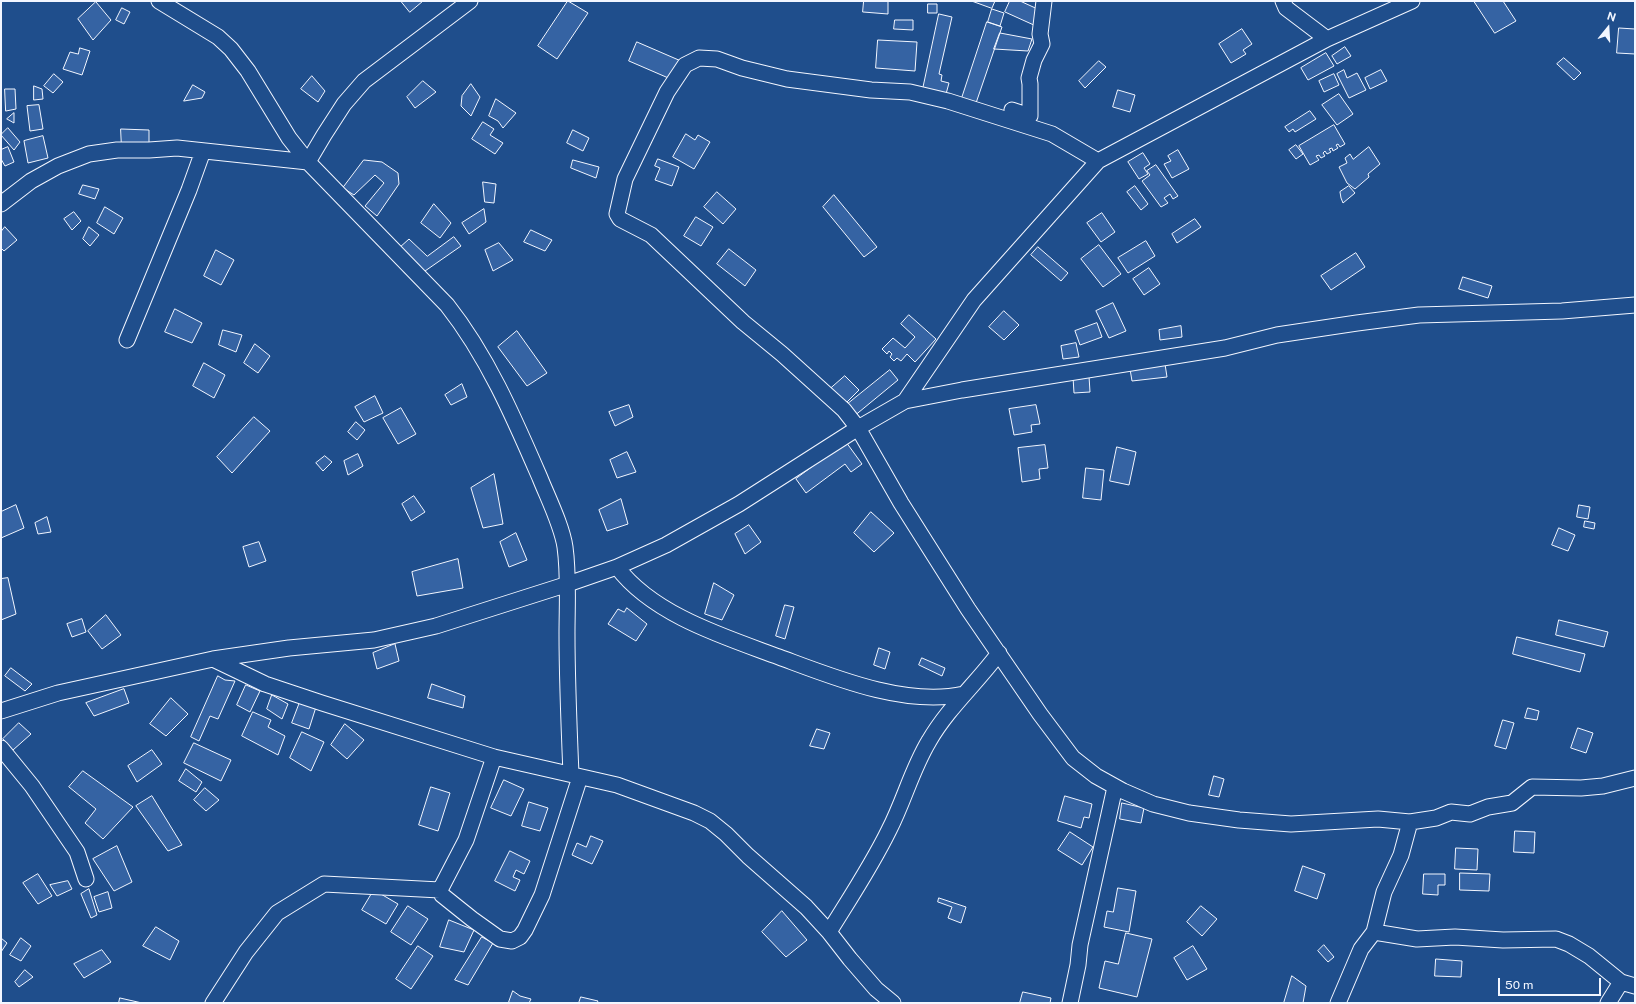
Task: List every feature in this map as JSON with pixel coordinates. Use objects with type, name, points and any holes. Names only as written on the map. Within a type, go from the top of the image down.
[{"type":"street","points":[[159,1],[218,37],[231,48],[248,71],[289,138],[308,162],[447,305],[478,349],[504,399],[550,502],[565,545],[568,584],[567,634],[576,775],[542,895],[525,930],[520,937],[512,942],[500,940],[449,901],[442,895],[440,890]]},
{"type":"street","points":[[308,162],[344,104],[364,81],[470,1]]},
{"type":"street","points":[[993,115],[994,106],[1030,116],[1030,84],[1028,78],[1034,60],[1042,44],[1040,34],[1044,1]]},
{"type":"street","points":[[1283,1],[1286,8],[1327,39]]},
{"type":"street","points":[[905,401],[974,300],[1098,161],[1327,39],[1412,1]]},
{"type":"street","points":[[1098,161],[1052,134],[948,101],[910,92],[871,90],[787,79],[742,68],[717,59],[699,58],[685,64],[667,92],[625,179],[618,204],[617,214],[620,218],[651,235],[742,322],[782,354],[844,410],[858,428],[901,503],[999,654],[1040,714],[1073,758],[1096,776],[1153,804],[1189,813],[1239,820],[1291,824],[1378,819],[1410,822],[1436,818],[1451,812],[1470,814],[1488,807],[1512,803],[1532,787],[1581,788],[1603,786],[1635,778]]},
{"type":"street","points":[[1,204],[31,181],[58,166],[88,154],[117,150],[177,148],[308,162]]},
{"type":"street","points":[[127,340],[189,190],[203,151]]},
{"type":"street","points":[[1,711],[58,693],[214,659],[289,648],[374,640],[436,626],[568,584],[617,567],[666,545],[738,504],[858,428],[905,401],[962,390],[1225,348],[1277,335],[1357,323],[1419,315],[1562,311],[1635,304]]},
{"type":"street","points":[[617,567],[627,580],[658,603],[691,622],[718,634],[841,680],[885,691],[914,696],[956,696],[964,694]]},
{"type":"street","points":[[829,932],[890,829],[928,742],[942,720],[999,654]]},
{"type":"street","points":[[214,659],[265,684],[494,756],[618,785],[674,804],[710,821],[806,907],[829,932],[884,1000]]},
{"type":"street","points":[[1,748],[32,786],[78,852],[86,879]]},
{"type":"street","points":[[440,890],[464,844],[494,756]]},
{"type":"street","points":[[1070,1003],[1078,966],[1080,945],[1115,786]]},
{"type":"street","points":[[1338,1003],[1361,948],[1374,932],[1384,892],[1401,855],[1410,822]]},
{"type":"street","points":[[213,1003],[246,952],[277,913],[324,884],[440,890]]},
{"type":"street","points":[[1374,932],[1417,939],[1556,939],[1569,944],[1589,956],[1628,984],[1608,1003]]},
{"type":"building","points":[[401,1],[423,1],[410,12]]},
{"type":"building","points":[[568,1],[588,13],[557,59],[538,46]]},
{"type":"building","points":[[864,1],[888,1],[888,14],[863,12]]},
{"type":"building","points":[[972,1],[995,1],[992,8]]},
{"type":"building","points":[[1010,1],[1020,1],[1042,11],[1036,26],[1005,12]]},
{"type":"building","points":[[1474,1],[1503,1],[1516,21],[1495,33]]},
{"type":"building","points":[[96,2],[111,20],[93,40],[78,19]]},
{"type":"building","points":[[928,4],[937,4],[937,13],[928,13]]},
{"type":"building","points":[[122,8],[130,12],[124,24],[116,20]]},
{"type":"building","points":[[992,9],[1004,13],[1000,26],[988,22]]},
{"type":"building","points":[[939,14],[952,17],[939,74],[942,75],[941,81],[949,83],[946,94],[923,89]]},
{"type":"building","points":[[895,20],[913,20],[913,30],[894,29]]},
{"type":"building","points":[[987,22],[1002,27],[975,106],[961,101]]},
{"type":"building","points":[[1619,28],[1635,29],[1635,54],[1617,53]]},
{"type":"building","points":[[1242,29],[1252,44],[1243,50],[1246,54],[1231,63],[1219,44]]},
{"type":"building","points":[[1000,33],[1032,39],[1028,51],[994,49]]},
{"type":"building","points":[[878,40],[917,42],[915,71],[876,68]]},
{"type":"building","points":[[637,42],[681,61],[673,80],[629,61]]},
{"type":"building","points":[[1345,47],[1351,56],[1337,64],[1332,56]]},
{"type":"building","points":[[80,48],[90,51],[82,75],[63,69],[70,52],[78,54]]},
{"type":"building","points":[[1326,53],[1334,66],[1308,80],[1301,68]]},
{"type":"building","points":[[1564,58],[1581,73],[1574,80],[1557,64]]},
{"type":"building","points":[[1099,61],[1106,67],[1085,88],[1079,81]]},
{"type":"building","points":[[1344,70],[1347,78],[1357,73],[1366,90],[1349,98],[1337,74]]},
{"type":"building","points":[[1381,70],[1387,81],[1370,89],[1365,78]]},
{"type":"building","points":[[54,74],[63,82],[53,93],[44,86]]},
{"type":"building","points":[[1334,74],[1339,85],[1324,92],[1319,81]]},
{"type":"building","points":[[312,76],[325,91],[318,102],[301,89]]},
{"type":"building","points":[[423,81],[436,92],[415,108],[407,97]]},
{"type":"building","points":[[471,84],[480,97],[471,116],[461,106],[462,96]]},
{"type":"building","points":[[193,85],[205,92],[202,98],[184,101]]},
{"type":"building","points":[[34,86],[42,89],[43,99],[34,100]]},
{"type":"building","points":[[5,89],[15,89],[16,109],[6,111]]},
{"type":"building","points":[[1118,90],[1135,95],[1130,112],[1113,107]]},
{"type":"building","points":[[1339,94],[1353,114],[1337,125],[1322,105]]},
{"type":"building","points":[[496,99],[516,113],[503,128],[498,121],[489,116]]},
{"type":"building","points":[[39,105],[43,129],[30,131],[27,106]]},
{"type":"building","points":[[1310,111],[1316,119],[1295,132],[1293,129],[1289,132],[1285,127]]},
{"type":"building","points":[[14,113],[14,123],[7,119]]},
{"type":"building","points":[[483,122],[494,129],[490,135],[503,143],[495,154],[472,139]]},
{"type":"building","points":[[1334,125],[1345,144],[1340,147],[1338,144],[1336,145],[1338,148],[1333,151],[1332,148],[1329,149],[1331,152],[1327,154],[1325,151],[1323,153],[1325,156],[1321,158],[1319,155],[1316,156],[1319,160],[1310,165],[1299,146]]},
{"type":"building","points":[[8,128],[20,142],[14,150],[1,135]]},
{"type":"building","points":[[121,129],[149,130],[149,150],[122,150]]},
{"type":"building","points":[[573,130],[589,138],[583,151],[567,143]]},
{"type":"building","points":[[686,134],[695,140],[698,135],[710,142],[694,169],[673,157]]},
{"type":"building","points":[[43,136],[48,158],[28,163],[24,141]]},
{"type":"building","points":[[1296,145],[1303,154],[1296,159],[1289,150]]},
{"type":"building","points":[[8,147],[14,162],[5,166],[1,159],[1,150]]},
{"type":"building","points":[[1369,147],[1380,164],[1368,174],[1369,177],[1355,189],[1347,183],[1339,167],[1347,163],[1345,158],[1350,154],[1353,159]]},
{"type":"building","points":[[1178,150],[1189,169],[1172,178],[1164,164],[1171,161],[1168,156]]},
{"type":"building","points":[[1143,153],[1150,164],[1144,168],[1148,174],[1139,179],[1128,162]]},
{"type":"building","points":[[658,159],[679,167],[672,186],[655,180],[660,168],[655,166]]},
{"type":"building","points":[[364,160],[382,162],[398,173],[399,184],[377,216],[365,206],[384,183],[375,175],[354,195],[343,188]]},
{"type":"building","points":[[573,160],[599,167],[596,178],[571,168]]},
{"type":"building","points":[[1156,165],[1178,196],[1173,199],[1170,194],[1164,198],[1168,203],[1161,207],[1142,181],[1150,175],[1147,171]]},
{"type":"building","points":[[483,182],[496,184],[494,203],[485,202]]},
{"type":"building","points":[[83,185],[99,189],[95,199],[79,194]]},
{"type":"building","points":[[1135,186],[1148,204],[1141,210],[1127,192]]},
{"type":"building","points":[[1349,186],[1355,193],[1343,203],[1340,192]]},
{"type":"building","points":[[717,192],[736,209],[723,224],[704,207]]},
{"type":"building","points":[[834,195],[877,247],[864,257],[823,207]]},
{"type":"building","points":[[434,204],[451,223],[440,238],[421,223]]},
{"type":"building","points":[[105,207],[123,218],[114,234],[97,223]]},
{"type":"building","points":[[484,209],[486,222],[469,234],[462,223]]},
{"type":"building","points":[[74,212],[81,221],[72,230],[64,219]]},
{"type":"building","points":[[1102,213],[1115,232],[1101,242],[1087,223]]},
{"type":"building","points":[[696,217],[713,227],[701,246],[684,236]]},
{"type":"building","points":[[1195,219],[1201,227],[1177,243],[1172,234]]},
{"type":"building","points":[[5,227],[17,240],[4,251],[1,248],[1,232]]},
{"type":"building","points":[[89,227],[99,235],[90,246],[83,239]]},
{"type":"building","points":[[531,230],[552,240],[545,251],[524,242]]},
{"type":"building","points":[[454,237],[461,246],[425,271],[399,248],[409,239],[427,256]]},
{"type":"building","points":[[1146,241],[1155,256],[1128,273],[1118,258]]},
{"type":"building","points":[[499,243],[513,260],[493,271],[485,250]]},
{"type":"building","points":[[1099,245],[1121,274],[1103,287],[1081,259]]},
{"type":"building","points":[[1038,247],[1068,273],[1061,281],[1031,255]]},
{"type":"building","points":[[729,249],[756,270],[745,286],[717,264]]},
{"type":"building","points":[[216,250],[234,260],[221,285],[204,276]]},
{"type":"building","points":[[1356,253],[1365,267],[1331,290],[1321,276]]},
{"type":"building","points":[[1149,268],[1160,284],[1144,295],[1133,279]]},
{"type":"building","points":[[1463,277],[1492,286],[1488,298],[1459,289]]},
{"type":"building","points":[[1113,303],[1126,331],[1109,338],[1096,311]]},
{"type":"building","points":[[175,309],[202,323],[192,343],[165,332]]},
{"type":"building","points":[[1004,311],[1019,325],[1004,340],[989,327]]},
{"type":"building","points":[[909,315],[936,339],[915,362],[907,354],[901,361],[897,358],[894,361],[890,357],[892,354],[889,351],[887,354],[882,349],[893,338],[905,348],[915,337],[901,324]]},
{"type":"building","points":[[1097,323],[1102,337],[1080,345],[1075,331]]},
{"type":"building","points":[[1181,326],[1182,337],[1160,340],[1159,330]]},
{"type":"building","points":[[223,330],[242,335],[236,352],[219,345]]},
{"type":"building","points":[[517,331],[547,373],[527,386],[498,347]]},
{"type":"building","points":[[1076,343],[1079,357],[1063,359],[1061,346]]},
{"type":"building","points":[[255,344],[270,356],[258,373],[244,363]]},
{"type":"building","points":[[204,363],[225,375],[214,398],[193,386]]},
{"type":"building","points":[[1165,364],[1167,377],[1132,381],[1130,369]]},
{"type":"building","points":[[890,370],[898,380],[853,417],[844,407]]},
{"type":"building","points":[[845,376],[859,390],[844,405],[829,390]]},
{"type":"building","points":[[1089,376],[1090,392],[1074,393],[1073,377]]},
{"type":"building","points":[[462,384],[467,397],[451,405],[445,395]]},
{"type":"building","points":[[375,396],[383,413],[364,422],[355,407]]},
{"type":"building","points":[[629,405],[633,417],[615,426],[609,412]]},
{"type":"building","points":[[1036,405],[1040,424],[1031,425],[1032,432],[1014,435],[1009,409]]},
{"type":"building","points":[[401,408],[416,434],[398,444],[383,418]]},
{"type":"building","points":[[254,417],[270,431],[232,473],[217,457]]},
{"type":"building","points":[[356,422],[365,430],[357,440],[348,432]]},
{"type":"building","points":[[846,442],[862,464],[851,472],[845,464],[806,493],[796,479]]},
{"type":"building","points":[[1045,445],[1048,468],[1039,469],[1040,479],[1022,482],[1018,448]]},
{"type":"building","points":[[1117,447],[1136,452],[1129,485],[1110,481]]},
{"type":"building","points":[[627,452],[636,472],[617,478],[610,460]]},
{"type":"building","points":[[358,454],[363,466],[348,475],[344,461]]},
{"type":"building","points":[[325,456],[332,462],[323,471],[316,463]]},
{"type":"building","points":[[1086,468],[1104,470],[1101,500],[1083,498]]},
{"type":"building","points":[[494,474],[503,524],[483,528],[471,488]]},
{"type":"building","points":[[414,496],[425,512],[411,521],[402,504]]},
{"type":"building","points":[[621,499],[628,524],[607,531],[599,510]]},
{"type":"building","points":[[16,505],[24,528],[1,538],[1,512]]},
{"type":"building","points":[[1579,505],[1590,507],[1588,519],[1577,517]]},
{"type":"building","points":[[871,512],[894,533],[874,552],[854,533]]},
{"type":"building","points":[[47,517],[51,532],[38,534],[35,523]]},
{"type":"building","points":[[1585,521],[1595,523],[1594,529],[1584,527]]},
{"type":"building","points":[[749,525],[761,542],[745,554],[735,534]]},
{"type":"building","points":[[1559,528],[1575,535],[1568,551],[1552,545]]},
{"type":"building","points":[[516,533],[527,560],[509,567],[500,542]]},
{"type":"building","points":[[259,542],[266,561],[249,567],[243,547]]},
{"type":"building","points":[[458,559],[463,588],[417,596],[412,572]]},
{"type":"building","points":[[8,578],[16,614],[1,620],[1,579]]},
{"type":"building","points":[[714,583],[734,595],[722,620],[705,614]]},
{"type":"building","points":[[785,605],[794,607],[785,639],[776,636]]},
{"type":"building","points":[[627,608],[647,624],[636,641],[608,624],[618,609],[624,612]]},
{"type":"building","points":[[106,615],[121,635],[102,649],[88,631]]},
{"type":"building","points":[[82,619],[86,632],[72,637],[67,624]]},
{"type":"building","points":[[1559,620],[1608,632],[1604,647],[1556,635]]},
{"type":"building","points":[[1517,637],[1585,654],[1580,672],[1513,654]]},
{"type":"building","points":[[395,644],[399,661],[377,669],[373,653]]},
{"type":"building","points":[[879,648],[890,652],[885,669],[874,665]]},
{"type":"building","points":[[922,658],[945,668],[942,676],[919,665]]},
{"type":"building","points":[[11,668],[32,684],[25,691],[5,676]]},
{"type":"building","points":[[218,676],[225,680],[235,681],[218,719],[210,716],[199,741],[191,737]]},
{"type":"building","points":[[432,684],[465,696],[463,708],[428,698]]},
{"type":"building","points":[[246,685],[260,691],[250,712],[237,705]]},
{"type":"building","points":[[124,689],[129,703],[94,716],[86,703]]},
{"type":"building","points":[[272,695],[288,704],[282,719],[267,709]]},
{"type":"building","points":[[171,698],[188,714],[166,736],[150,724]]},
{"type":"building","points":[[300,702],[316,707],[309,729],[292,723]]},
{"type":"building","points":[[1528,708],[1539,711],[1537,720],[1525,718]]},
{"type":"building","points":[[253,712],[271,720],[268,727],[285,736],[278,755],[242,736]]},
{"type":"building","points":[[1503,720],[1514,723],[1506,749],[1495,746]]},
{"type":"building","points":[[19,723],[31,734],[13,750],[3,739]]},
{"type":"building","points":[[345,724],[364,740],[347,759],[331,745]]},
{"type":"building","points":[[1578,728],[1593,733],[1586,753],[1571,748]]},
{"type":"building","points":[[817,729],[830,733],[824,749],[810,746]]},
{"type":"building","points":[[302,732],[324,742],[311,771],[290,758]]},
{"type":"building","points":[[194,743],[231,760],[221,781],[184,763]]},
{"type":"building","points":[[152,750],[162,764],[137,782],[128,766]]},
{"type":"building","points":[[186,769],[202,782],[196,792],[179,781]]},
{"type":"building","points":[[83,771],[133,807],[103,839],[85,823],[96,809],[69,787]]},
{"type":"building","points":[[1214,776],[1224,779],[1219,797],[1209,795]]},
{"type":"building","points":[[504,780],[524,789],[511,816],[491,808]]},
{"type":"building","points":[[431,787],[450,793],[438,831],[419,825]]},
{"type":"building","points":[[205,788],[219,800],[206,811],[194,800]]},
{"type":"building","points":[[152,796],[182,845],[168,851],[136,806]]},
{"type":"building","points":[[1065,796],[1092,804],[1089,818],[1084,817],[1081,828],[1058,821]]},
{"type":"building","points":[[529,802],[548,808],[540,831],[522,826]]},
{"type":"building","points":[[1122,803],[1144,808],[1141,823],[1120,819]]},
{"type":"building","points":[[1515,831],[1535,832],[1534,853],[1514,852]]},
{"type":"building","points":[[1070,832],[1093,847],[1082,865],[1058,850]]},
{"type":"building","points":[[591,836],[603,841],[592,864],[572,855],[577,843],[586,847]]},
{"type":"building","points":[[117,846],[132,882],[114,891],[93,859]]},
{"type":"building","points":[[1456,848],[1478,849],[1477,870],[1455,869]]},
{"type":"building","points":[[510,851],[530,861],[524,874],[516,870],[513,877],[520,880],[515,891],[495,881]]},
{"type":"building","points":[[1303,866],[1325,874],[1317,899],[1295,891]]},
{"type":"building","points":[[1460,873],[1490,874],[1489,891],[1460,890]]},
{"type":"building","points":[[38,874],[52,896],[38,904],[23,883]]},
{"type":"building","points":[[1424,874],[1445,874],[1445,885],[1438,885],[1438,895],[1423,894]]},
{"type":"building","points":[[68,881],[72,889],[57,896],[50,885]]},
{"type":"building","points":[[1118,888],[1136,891],[1129,932],[1104,927],[1107,911],[1113,912]]},
{"type":"building","points":[[89,889],[97,915],[91,918],[81,894]]},
{"type":"building","points":[[374,890],[398,904],[386,924],[362,910]]},
{"type":"building","points":[[108,892],[112,908],[99,912],[94,897]]},
{"type":"building","points":[[939,898],[966,907],[961,923],[948,918],[952,907],[938,902]]},
{"type":"building","points":[[408,906],[428,919],[411,945],[391,932]]},
{"type":"building","points":[[1201,906],[1217,919],[1202,936],[1187,922]]},
{"type":"building","points":[[782,911],[807,940],[786,957],[762,932]]},
{"type":"building","points":[[449,920],[474,930],[464,952],[440,947]]},
{"type":"building","points":[[156,927],[179,941],[170,960],[143,946]]},
{"type":"building","points":[[1126,933],[1152,939],[1137,997],[1099,988],[1105,961],[1118,964]]},
{"type":"building","points":[[482,937],[493,943],[468,985],[455,980]]},
{"type":"building","points":[[1,938],[7,943],[1,952]]},
{"type":"building","points":[[21,938],[31,946],[21,961],[10,955]]},
{"type":"building","points":[[1324,945],[1334,957],[1328,962],[1318,951]]},
{"type":"building","points":[[418,946],[433,956],[411,989],[396,979]]},
{"type":"building","points":[[1193,946],[1207,969],[1187,980],[1174,958]]},
{"type":"building","points":[[102,950],[111,962],[84,978],[74,964]]},
{"type":"building","points":[[1436,959],[1462,961],[1461,977],[1435,976]]},
{"type":"building","points":[[25,970],[33,977],[19,987],[15,982]]},
{"type":"building","points":[[1292,976],[1306,986],[1303,1003],[1284,1003]]},
{"type":"building","points":[[513,991],[520,996],[531,999],[529,1003],[509,1002]]},
{"type":"building","points":[[1023,992],[1051,998],[1050,1003],[1020,1003]]},
{"type":"building","points":[[581,997],[598,1001],[597,1003],[579,1003]]},
{"type":"building","points":[[120,998],[142,1003],[119,1003]]}]
